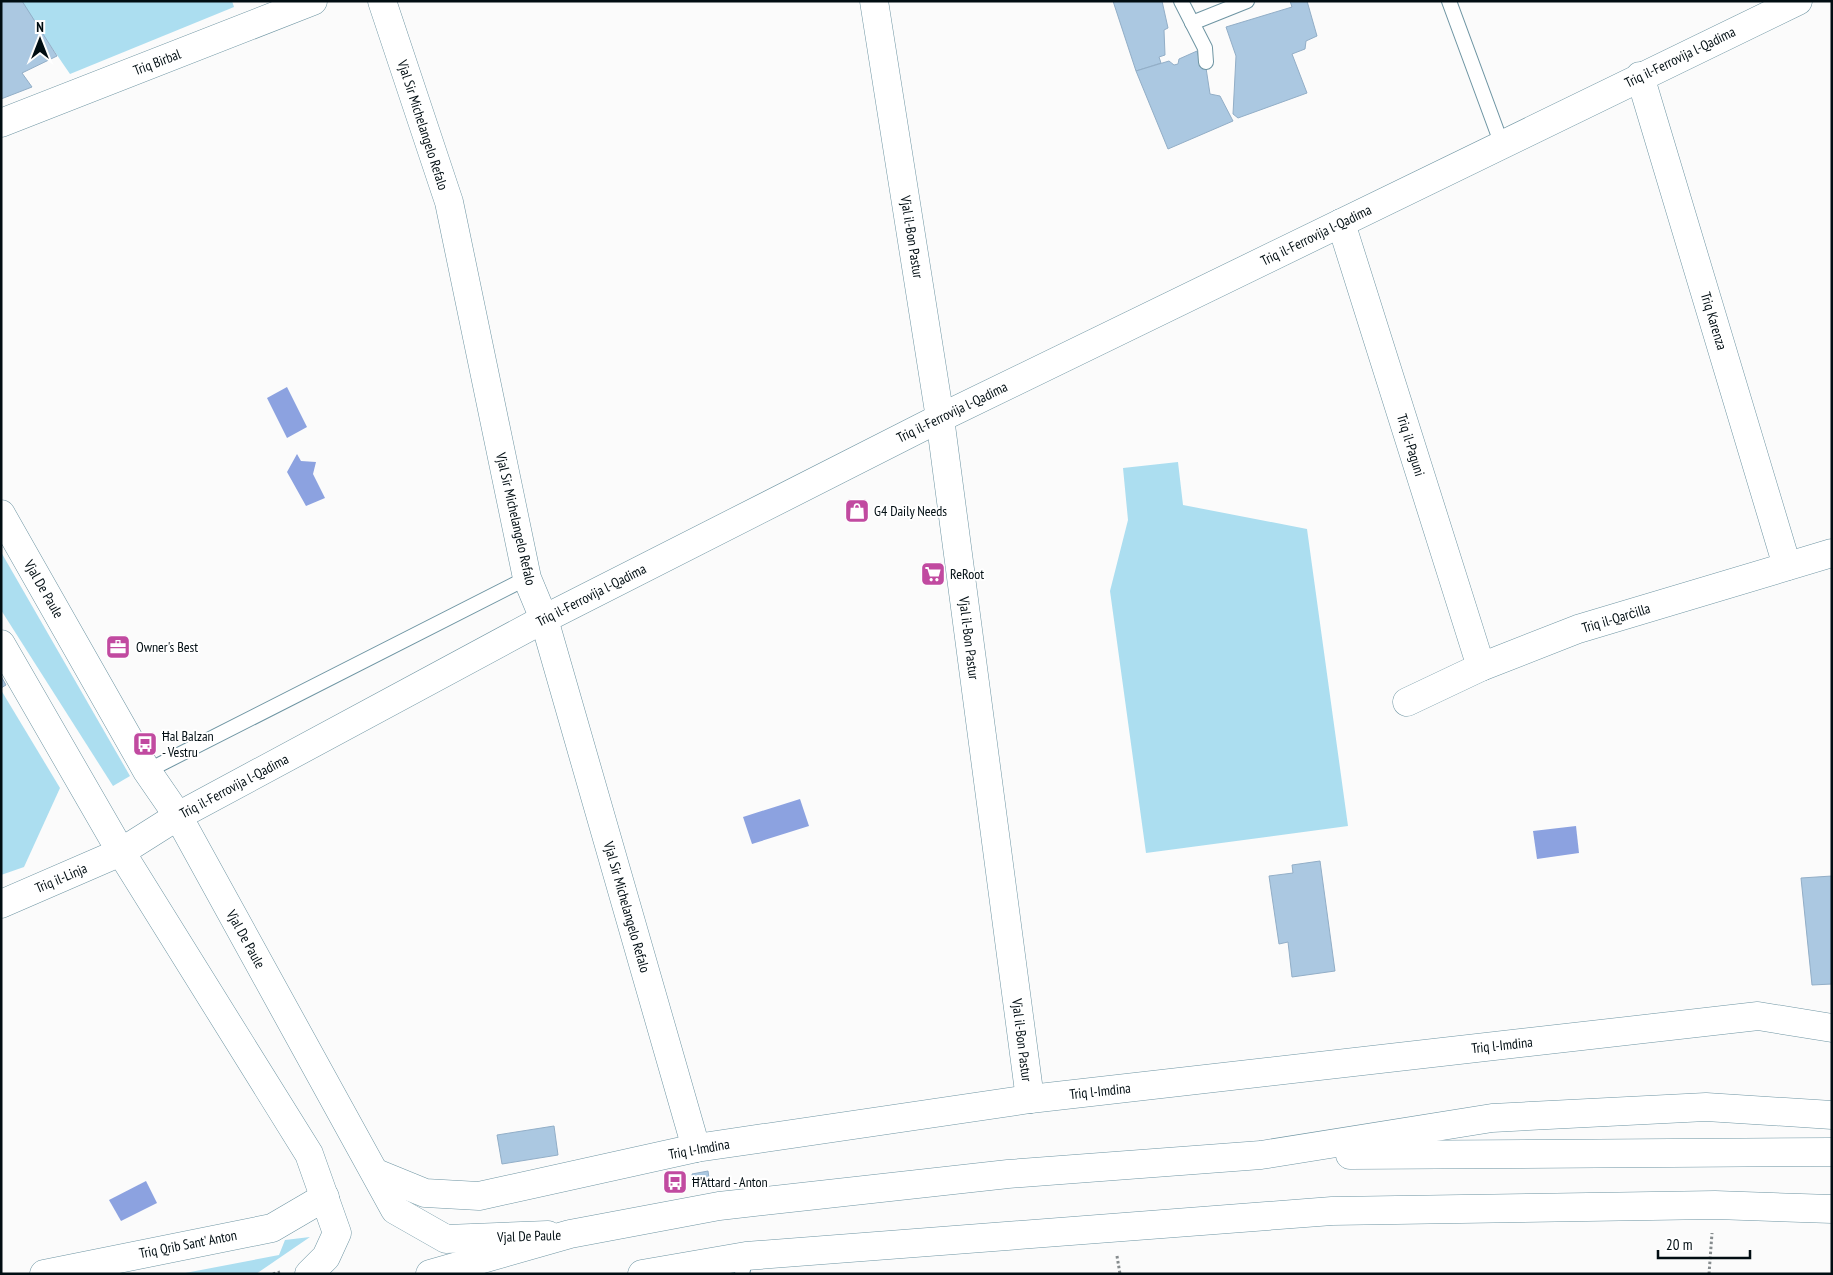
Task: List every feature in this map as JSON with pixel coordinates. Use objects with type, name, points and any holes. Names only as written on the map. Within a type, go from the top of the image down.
[{"type":"main road","name":"Triq Birbal","points":[[1,124],[312,1]]},
{"type":"main road","name":"Vjal Sir Michelangelo Refalo","points":[[382,1],[448,202],[527,578],[544,619],[696,1148]]},
{"type":"main road","name":"Vjal il-Bon Pastur","points":[[874,1],[940,418],[1030,1098]]},
{"type":"main road","name":"Triq il-Ferrovija l-Qadima","points":[[121,852],[178,816],[544,619],[940,418],[1640,76],[1798,1]]},
{"type":"main road","name":"Triq Karenza","points":[[1640,76],[1787,566]]},
{"type":"main road","name":"Triq il-Paguni","points":[[1341,223],[1482,667]]},
{"type":"main road","name":"Vjal De Paule","points":[[1,514],[147,771],[178,816],[395,1210],[446,1239],[570,1234]]},
{"type":"main road","name":"Triq il-Qarċilla","points":[[1407,702],[1482,667],[1578,629],[1832,553]]},
{"type":"main road","points":[[1,644],[121,852],[309,1154],[337,1233],[326,1257],[309,1274]]},
{"type":"main road","name":"Triq il-Linja","points":[[1,904],[121,852]]},
{"type":"main road","name":"Triq l-Imdina","points":[[376,1173],[425,1193],[480,1196],[696,1148],[1030,1098],[1758,1016],[1832,1028]]},
{"type":"main road","points":[[1261,1155],[1492,1118],[1706,1107],[1832,1115]]},
{"type":"main road","points":[[430,1274],[570,1234],[739,1204],[1008,1174],[1261,1155],[1832,1152]]},
{"type":"main road","name":"Triq Qrib Sant' Anton","points":[[44,1274],[272,1228],[325,1197]]},
{"type":"main road","points":[[642,1274],[1332,1211],[1715,1205],[1832,1209]]},
{"type":"lane","points":[[1181,1],[1205,48],[1206,62]]},
{"type":"lane","points":[[1192,23],[1247,1]]},
{"type":"lane","points":[[1449,1],[1502,145]]},
{"type":"lane","points":[[147,771],[527,578]]},
{"type":"path","points":[[1709,1274],[1715,1205]]},
{"type":"shaded area","points":[[20,1],[232,1],[234,7],[70,74]]},
{"type":"shaded area","points":[[1178,462],[1183,505],[1307,529],[1348,826],[1146,853],[1110,591],[1128,520],[1123,468]]},
{"type":"shaded area","points":[[1,552],[130,776],[113,786],[1,610]]},
{"type":"shaded area","points":[[1,690],[60,788],[24,867],[1,875]]},
{"type":"shaded area","points":[[310,1237],[256,1274],[180,1274],[279,1255],[285,1240]]},
{"type":"water","points":[[287,387],[307,427],[287,438],[267,398]]},
{"type":"water","points":[[297,454],[301,461],[316,462],[313,474],[325,498],[306,506],[287,472]]},
{"type":"water","points":[[800,799],[809,826],[752,844],[743,817]]},
{"type":"water","points":[[1576,826],[1579,853],[1537,859],[1533,831]]},
{"type":"water","points":[[146,1181],[157,1203],[121,1221],[109,1200]]},
{"type":"building","points":[[1,1],[22,1],[57,56],[22,73],[32,87],[1,99]]},
{"type":"building","points":[[1113,1],[1162,1],[1168,28],[1164,30],[1165,55],[1159,57],[1161,63],[1136,71]]},
{"type":"building","points":[[1290,1],[1307,1],[1317,36],[1306,41],[1305,49],[1292,54],[1307,93],[1238,118],[1233,114],[1236,56],[1226,27],[1292,7]]},
{"type":"building","points":[[1197,51],[1202,69],[1206,68],[1210,94],[1220,96],[1233,121],[1168,149],[1136,71],[1169,61],[1174,65],[1178,64],[1179,59]]},
{"type":"building","points":[[1,676],[6,685],[1,688]]},
{"type":"building","points":[[1320,861],[1335,971],[1292,977],[1288,942],[1279,944],[1269,876],[1293,873],[1292,865]]},
{"type":"building","points":[[1832,876],[1832,984],[1812,985],[1801,878]]},
{"type":"building","points":[[554,1126],[558,1155],[502,1164],[497,1135]]},
{"type":"building","points":[[708,1171],[709,1178],[693,1180],[692,1174]]},
{"type":"place","name":"G4 Daily Needs","points":[[857,511]]},
{"type":"place","name":"ReRoot","points":[[933,574]]},
{"type":"place","name":"Owner's Best","points":[[118,647]]},
{"type":"place","name":"Ħal Balzan - Vestru","points":[[145,744]]},
{"type":"place","name":"Ħ'Attard - Anton","points":[[675,1182]]}]
